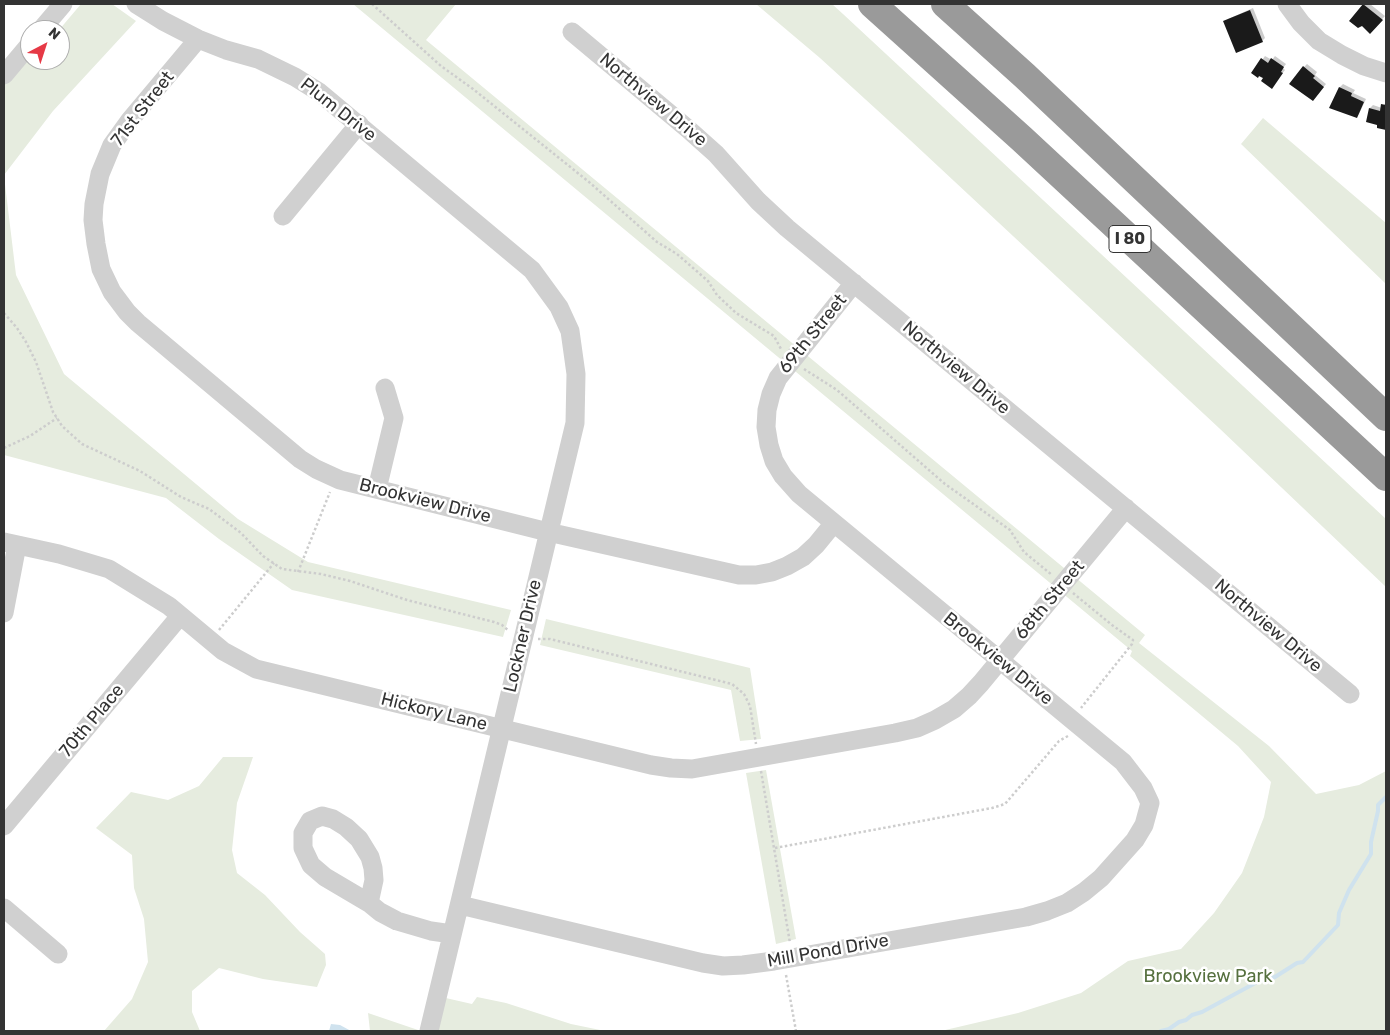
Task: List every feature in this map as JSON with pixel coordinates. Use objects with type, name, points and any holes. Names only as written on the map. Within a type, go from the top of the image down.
[{"type":"highway","name":"I 80","points":[[872,4],[1022,139],[1386,477]]},
{"type":"highway","name":"I 80","points":[[946,4],[1025,76],[1386,417]]},
{"type":"street","points":[[49,20],[63,4]]},
{"type":"street","name":"Plum Drive","points":[[136,4],[198,40],[258,59],[295,77],[319,92],[515,256]]},
{"type":"street","points":[[1287,4],[1301,23],[1319,41],[1364,66],[1386,73]]},
{"type":"street","name":"Northview Drive","points":[[572,32],[716,154],[758,201],[787,228],[1350,694]]},
{"type":"street","name":"71st Street","points":[[96,244],[93,220],[94,204],[100,174],[112,145],[130,120],[198,40]]},
{"type":"street","points":[[4,75],[20,56]]},
{"type":"street","points":[[283,216],[359,124]]},
{"type":"street","name":"Brookview Drive","points":[[96,244],[101,269],[112,292],[127,312],[300,459],[336,478],[548,532],[723,573],[739,575],[756,575],[772,572],[787,566],[802,557],[816,545],[834,523]]},
{"type":"street","name":"Lockner Drive","points":[[429,1031],[575,423],[576,374],[570,331],[559,307],[532,270],[515,256]]},
{"type":"street","name":"69th Street","points":[[800,494],[783,476],[774,461],[769,445],[766,427],[767,410],[771,394],[787,364],[854,283]]},
{"type":"street","points":[[377,489],[394,418],[385,388]]},
{"type":"street","name":"Brookview Drive","points":[[800,494],[1123,762],[1143,788],[1150,803]]},
{"type":"street","name":"68th Street","points":[[895,733],[917,728],[935,720],[969,696],[1126,508]]},
{"type":"street","points":[[4,613],[10,543]]},
{"type":"street","name":"Hickory Lane","points":[[10,543],[59,554],[109,569],[169,606],[223,651],[256,669],[671,768],[692,769],[711,767],[895,733]]},
{"type":"street","name":"70th Place","points":[[4,826],[180,616]]},
{"type":"street","name":"Mill Pond Drive","points":[[460,905],[723,966],[774,961],[788,957],[1026,917],[1060,906],[1084,892],[1118,860],[1135,840],[1144,825],[1150,803]]},
{"type":"street","points":[[369,903],[374,880],[373,868],[370,857],[359,839],[346,827],[333,819],[322,816],[310,821],[302,834],[304,848],[311,865],[325,877],[369,903],[380,912],[397,920],[431,931],[452,934]]},
{"type":"street","points":[[4,908],[58,954]]},
{"type":"path","points":[[4,313],[26,342],[36,362],[53,412],[62,426],[82,444],[140,471],[181,497],[209,509],[241,533],[264,556],[287,571],[321,574],[350,581],[407,600],[494,622],[523,638],[550,638],[732,684],[744,694],[750,706],[791,949],[784,966],[796,1031]]},
{"type":"path","points":[[4,448],[30,436],[57,418]]},
{"type":"path","points":[[298,572],[336,478]]},
{"type":"path","points":[[210,641],[274,563]]},
{"type":"path","points":[[775,848],[1005,804],[1059,741],[1076,730],[1076,723]]},
{"type":"green space","points":[[81,4],[112,4],[136,21],[53,111],[4,175],[4,75],[20,56],[20,70],[70,70],[70,20],[67,20]]},
{"type":"green space","name":"Brookview Park","points":[[353,4],[456,4],[426,40],[1145,635],[1139,643],[1269,746],[1316,794],[1359,785],[1386,771],[1386,1031],[941,1031],[1018,1013],[1081,993],[1128,961],[1181,949],[1214,913],[1242,873],[1264,817],[1271,782],[1238,746],[1130,656],[1132,651]]},
{"type":"green space","points":[[756,4],[832,4],[843,14],[1386,519],[1386,587],[1219,428],[910,140],[820,58]]},
{"type":"green space","points":[[1263,118],[1386,223],[1386,284],[1241,144]]},
{"type":"green space","points":[[4,176],[16,275],[64,374],[238,519],[308,562],[511,610],[503,637],[292,590],[219,539],[166,498],[4,455]]},
{"type":"green space","points":[[546,619],[750,668],[761,739],[740,741],[731,690],[540,645]]},
{"type":"green space","points":[[223,757],[253,757],[237,803],[232,850],[237,873],[265,895],[300,932],[325,954],[326,965],[317,987],[263,979],[219,968],[192,991],[192,1012],[200,1031],[104,1031],[132,999],[148,962],[144,919],[134,888],[132,855],[96,828],[131,792],[168,800],[199,786]]},
{"type":"green space","points":[[766,770],[796,939],[776,944],[746,773]]},
{"type":"green space","points":[[437,996],[472,1004],[477,997],[506,1003],[571,1024],[605,1031],[429,1031]]},
{"type":"green space","points":[[368,1013],[421,1031],[370,1031]]},
{"type":"water","points":[[331,1024],[340,1025],[351,1031],[329,1031]]},
{"type":"building","points":[[1363,4],[1383,20],[1370,34],[1362,26],[1358,28],[1349,21]]},
{"type":"building","points":[[1250,10],[1263,42],[1236,53],[1223,21]]},
{"type":"building","points":[[1261,58],[1268,63],[1271,58],[1284,67],[1281,72],[1283,73],[1272,89],[1261,81],[1263,78],[1259,76],[1258,78],[1251,73]]},
{"type":"building","points":[[1303,66],[1324,87],[1313,101],[1289,84]]},
{"type":"building","points":[[1339,87],[1352,93],[1351,96],[1364,102],[1357,118],[1329,108]]},
{"type":"building","points":[[1381,104],[1386,105],[1386,130],[1366,122],[1369,108],[1380,111]]},
{"type":"waterway","points":[[1161,1031],[1169,1029],[1192,1015],[1202,1012],[1259,981],[1275,977],[1297,963],[1303,962],[1338,925],[1339,913],[1349,890],[1371,854],[1371,842],[1378,805],[1386,797]]}]
